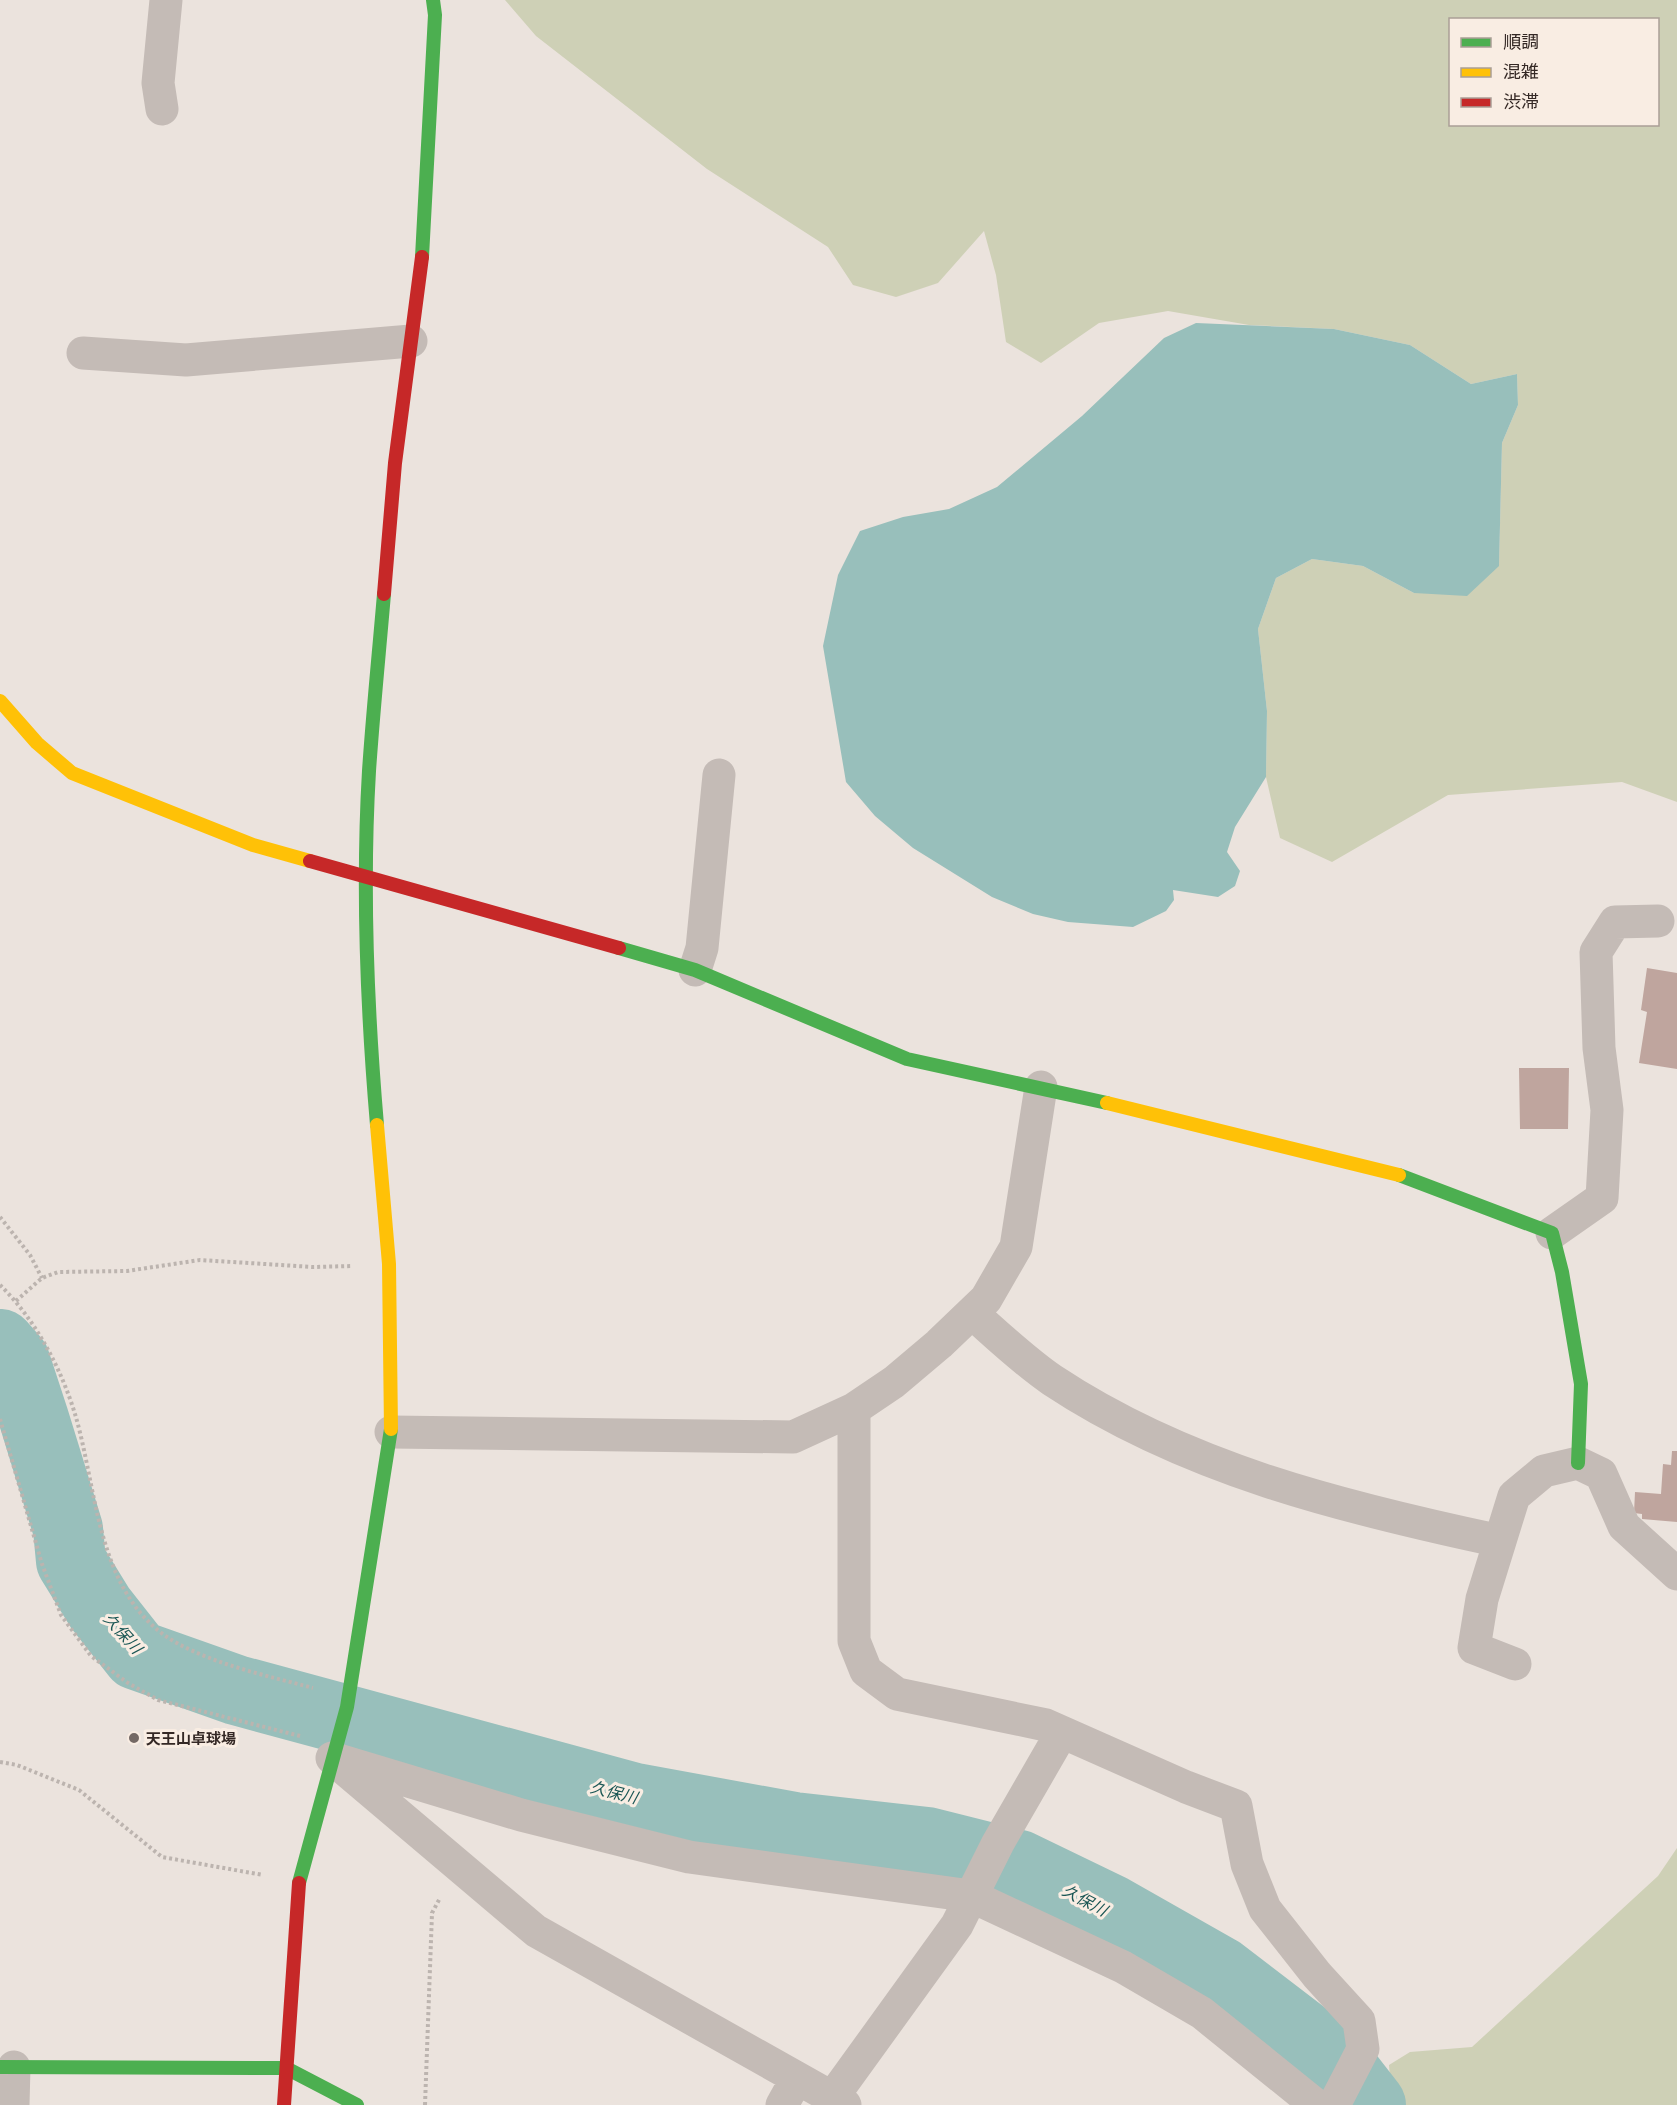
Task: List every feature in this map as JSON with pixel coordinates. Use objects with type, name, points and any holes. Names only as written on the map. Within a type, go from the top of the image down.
[{"type":"street","points":[[162,109],[158,82],[166,0]]},
{"type":"street","points":[[284,2105],[300,1876],[348,1702],[391,1432],[389,1264],[369,1027],[366,879],[370,761],[395,463],[425,238],[435,15],[433,0]]},
{"type":"street","points":[[83,353],[186,360],[411,341]]},
{"type":"street","points":[[0,701],[37,743],[72,773],[252,845],[695,970],[907,1059],[1041,1087],[1389,1171],[1552,1233]]},
{"type":"street","points":[[695,970],[702,948],[719,775]]},
{"type":"street","points":[[1552,1233],[1602,1198],[1607,1110],[1599,1048],[1596,952],[1615,922],[1658,921]]},
{"type":"street","points":[[391,1432],[793,1437],[854,1409],[894,1382],[939,1344],[986,1299],[1016,1247],[1041,1087]]},
{"type":"street","points":[[1552,1233],[1562,1272],[1581,1384],[1578,1463]]},
{"type":"street","points":[[972,1313],[1051,1379],[1129,1424],[1260,1481],[1389,1518],[1500,1541]]},
{"type":"street","points":[[336,1745],[521,1815],[689,1857],[977,1885],[1337,2092],[1363,2049],[1359,2021],[1317,1975],[1265,1909],[1247,1864],[1236,1806],[1186,1788],[1046,1725],[897,1694],[866,1671],[854,1641],[854,1409]]},
{"type":"street","points":[[1515,1664],[1474,1648],[1482,1599],[1514,1496],[1544,1471],[1578,1463],[1600,1474],[1623,1526],[1677,1574]]},
{"type":"street","points":[[336,1745],[459,1867],[536,1931],[790,2091],[839,2101],[957,1925],[998,1843],[1062,1732]]},
{"type":"street","points":[[13,2105],[7,2067],[286,2068],[357,2105]]},
{"type":"path","points":[[0,1217],[30,1256],[42,1278]]},
{"type":"path","points":[[16,1301],[42,1278],[58,1272],[127,1271],[200,1260],[313,1268],[389,1264]]},
{"type":"path","points":[[1,1288],[16,1301],[60,1375],[75,1414],[102,1536],[123,1587],[145,1618],[174,1641],[207,1656],[348,1702]]},
{"type":"path","points":[[0,1419],[42,1564],[61,1615],[91,1656],[128,1683],[158,1700],[336,1745]]},
{"type":"path","points":[[0,1762],[17,1765],[79,1791],[162,1857],[272,1877],[300,1876]]},
{"type":"path","points":[[425,2105],[432,1913],[459,1867]]},
{"type":"green space","points":[[505,0],[1677,0],[1677,802],[1622,782],[1448,795],[1332,862],[1280,838],[1266,777],[1267,711],[1258,629],[1276,578],[1312,559],[1363,566],[1414,593],[1499,565],[1502,443],[1518,405],[1517,374],[1471,384],[1410,345],[1334,329],[1249,325],[1168,311],[1099,323],[1041,363],[1006,342],[996,275],[984,231],[938,283],[896,297],[853,285],[828,247],[707,169],[536,36]]},
{"type":"green space","points":[[1677,1848],[1677,2105],[1392,2105],[1389,2065],[1410,2052],[1472,2047],[1658,1876]]},
{"type":"water","points":[[1196,323],[1334,329],[1410,345],[1471,384],[1517,374],[1518,405],[1502,443],[1499,566],[1467,596],[1414,593],[1363,566],[1312,559],[1276,578],[1258,629],[1267,711],[1266,777],[1235,827],[1227,852],[1240,871],[1235,886],[1218,897],[1173,890],[1174,900],[1166,911],[1133,927],[1068,922],[1033,914],[992,897],[913,848],[875,816],[846,782],[823,646],[838,575],[860,531],[903,517],[949,509],[997,487],[1082,416],[1164,338]]},
{"type":"building","points":[[1647,968],[1677,973],[1677,1069],[1639,1063],[1647,1012],[1641,1010]]},
{"type":"building","points":[[1519,1068],[1569,1068],[1568,1129],[1520,1129]]},
{"type":"building","points":[[1672,1451],[1677,1451],[1677,1522],[1642,1519],[1642,1514],[1634,1513],[1635,1492],[1661,1494],[1663,1464],[1671,1465]]},
{"type":"waterway","name":"久保川","points":[[0,1344],[15,1361],[34,1419],[68,1529],[71,1561],[100,1608],[137,1655],[236,1690],[635,1798],[794,1827],[927,1842],[1019,1865],[1110,1909],[1221,1972],[1336,2060],[1371,2105]]},
{"type":"traffic: fast","points":[[422,257],[435,15],[433,0]]},
{"type":"traffic: fast","points":[[377,1125],[368,993],[366,860],[369,771],[384,594]]},
{"type":"traffic: fast","points":[[619,948],[695,970],[907,1059],[1107,1103]]},
{"type":"traffic: fast","points":[[1399,1175],[1552,1233],[1562,1272],[1581,1384],[1578,1463]]},
{"type":"traffic: fast","points":[[299,1883],[347,1707],[391,1429]]},
{"type":"traffic: fast","points":[[0,2067],[286,2068],[357,2105]]},
{"type":"traffic: slow","points":[[0,701],[37,743],[72,773],[253,845],[310,861]]},
{"type":"traffic: slow","points":[[1107,1103],[1399,1175]]},
{"type":"traffic: slow","points":[[377,1125],[389,1264],[391,1429]]},
{"type":"traffic: jam","points":[[384,594],[395,463],[422,257]]},
{"type":"traffic: jam","points":[[310,861],[619,948]]},
{"type":"traffic: jam","points":[[284,2105],[299,1883]]},
{"type":"place","name":"天王山卓球場","points":[[134,1738]]}]
